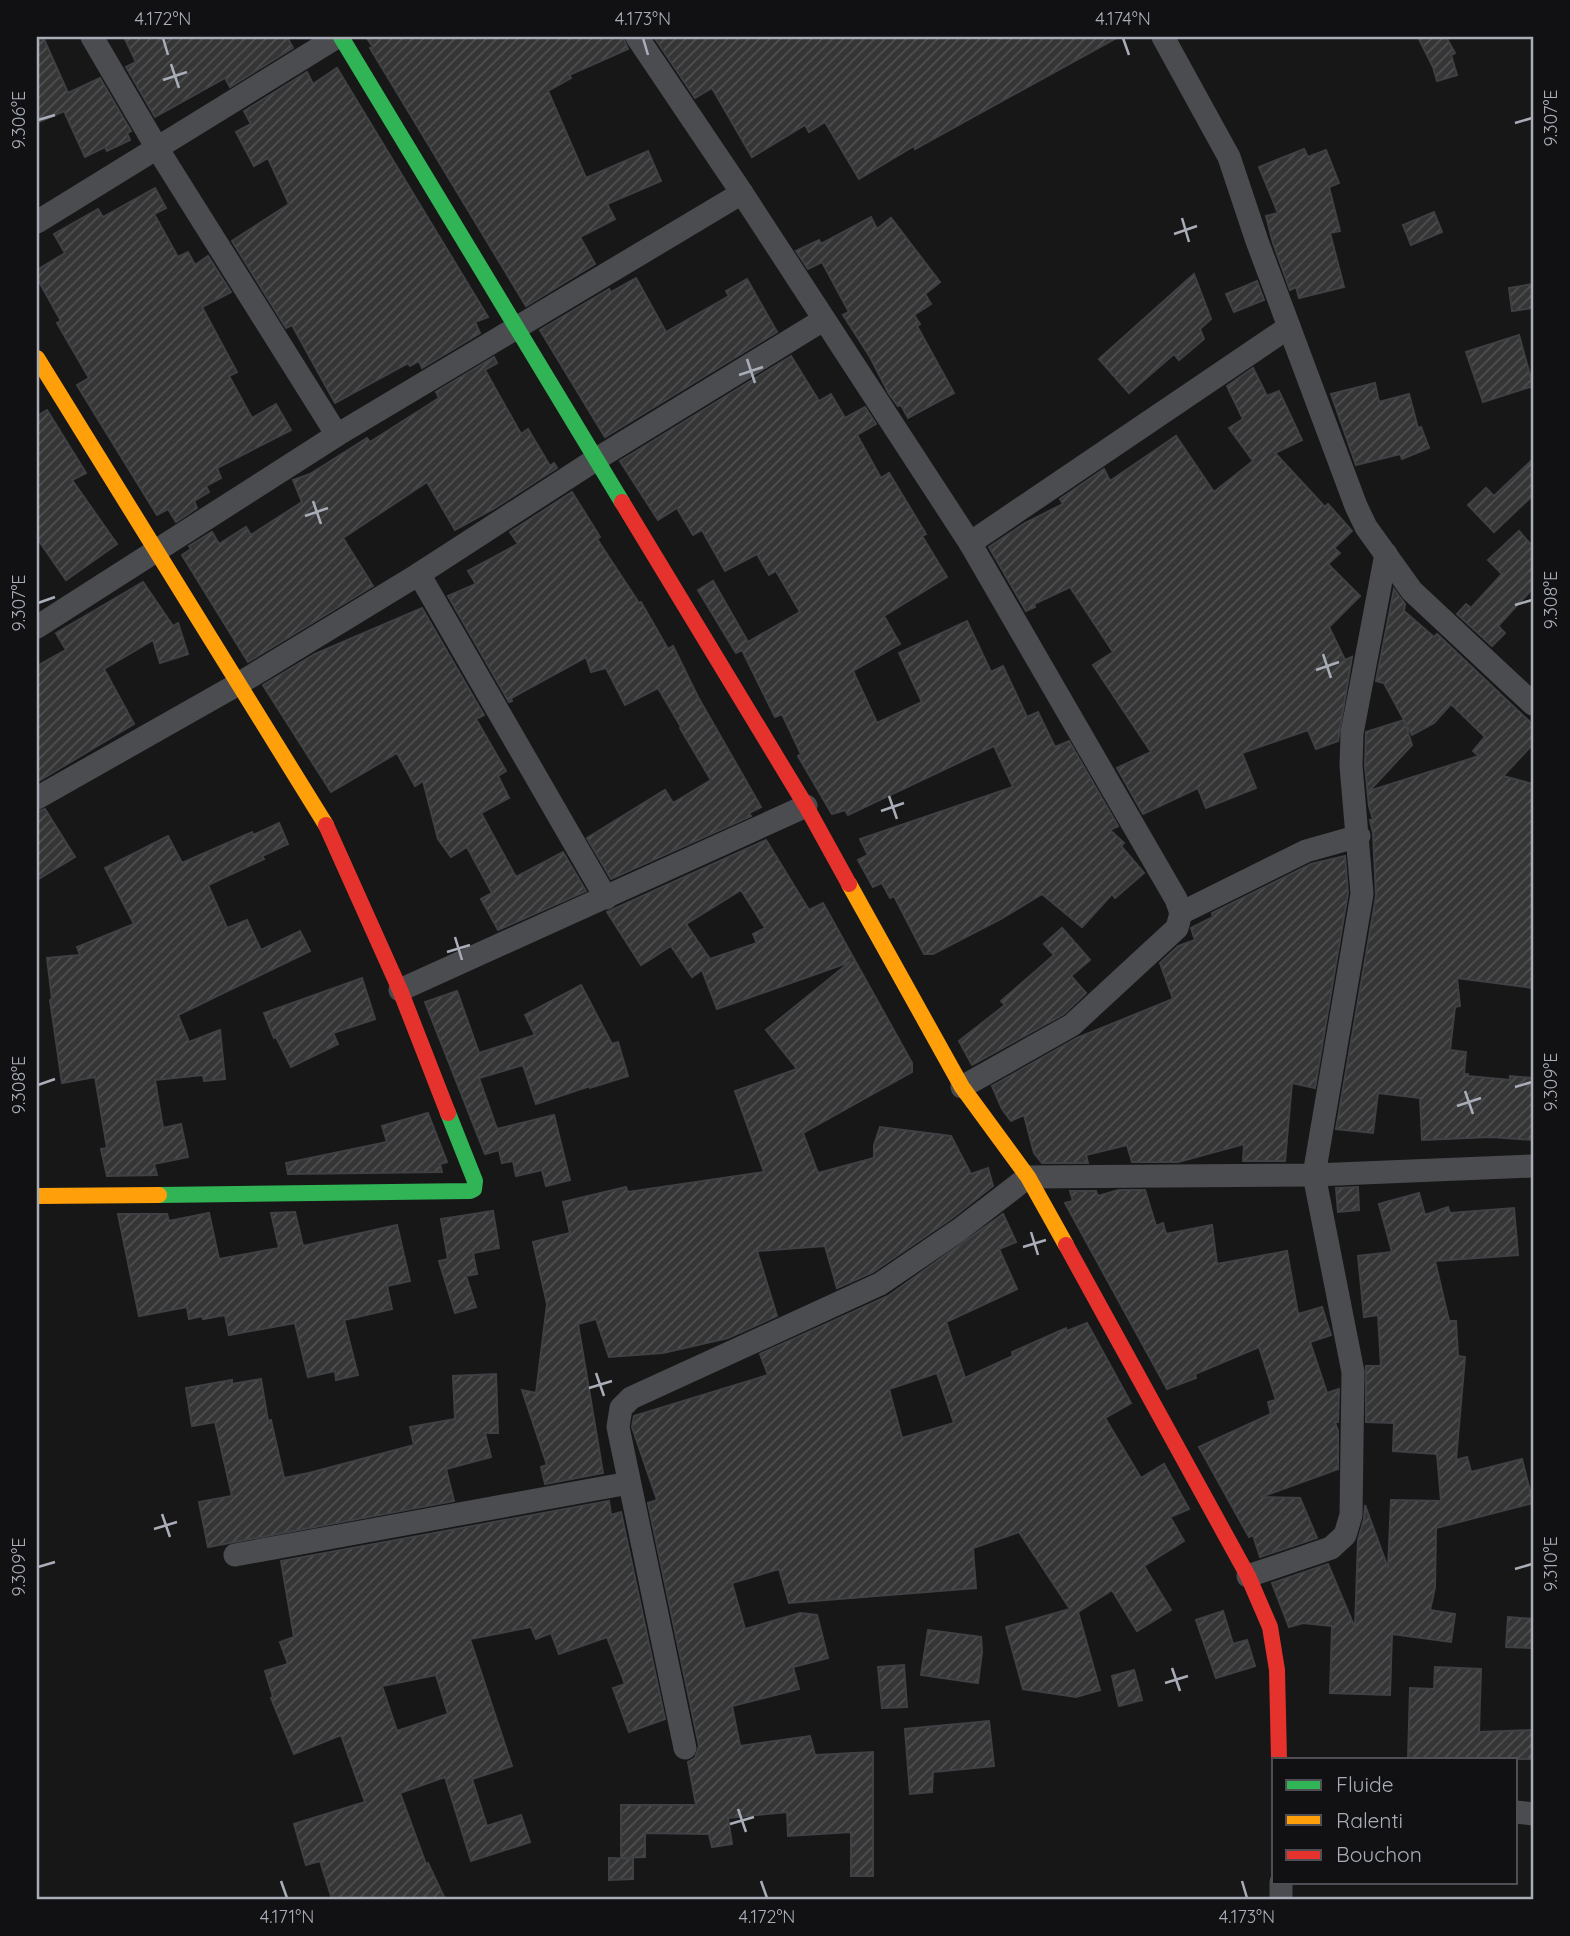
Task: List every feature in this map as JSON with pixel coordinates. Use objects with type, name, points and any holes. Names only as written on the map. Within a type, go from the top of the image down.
[{"type":"street","points":[[92,37],[157,148],[337,435]]},
{"type":"street","points":[[37,222],[339,37],[806,806],[962,1087],[1028,1177],[1248,1576],[1270,1627],[1277,1670],[1279,1758]]},
{"type":"street","points":[[637,37],[970,543],[1176,899],[1181,913],[1177,928],[1072,1025],[962,1087]]},
{"type":"street","points":[[1163,37],[1229,157],[1356,506],[1412,591],[1533,704]]},
{"type":"street","points":[[37,627],[337,435],[742,193]]},
{"type":"street","points":[[37,798],[240,683],[823,320]]},
{"type":"street","points":[[970,543],[1289,327]]},
{"type":"street","points":[[37,358],[324,820],[400,990],[475,1181],[472,1191],[37,1196]]},
{"type":"street","points":[[1248,1576],[1331,1548],[1345,1535],[1351,1515],[1353,1372],[1314,1175],[1362,894],[1351,766],[1352,733],[1386,554]]},
{"type":"street","points":[[419,574],[606,898]]},
{"type":"street","points":[[400,990],[806,806]]},
{"type":"street","points":[[1181,913],[1306,851],[1359,836]]},
{"type":"street","points":[[685,1748],[618,1427],[621,1408],[631,1398],[880,1284],[959,1230],[1028,1177],[1314,1175],[1533,1166]]},
{"type":"street","points":[[235,1555],[629,1483]]},
{"type":"building","points":[[37,37],[43,37],[68,93],[100,78],[131,131],[127,133],[130,140],[107,151],[105,147],[85,157],[64,111],[37,123]]},
{"type":"building","points":[[124,37],[287,37],[293,48],[230,87],[225,78],[155,117],[126,67],[136,62]]},
{"type":"building","points":[[366,37],[623,37],[628,49],[569,75],[571,78],[548,91],[586,178],[648,151],[661,181],[607,204],[615,219],[580,237],[595,264],[526,306],[370,48],[373,47]]},
{"type":"building","points":[[654,37],[1118,37],[915,149],[914,146],[859,179],[825,122],[809,132],[805,125],[752,157],[712,88],[695,98]]},
{"type":"building","points":[[1418,37],[1446,37],[1455,53],[1451,55],[1457,75],[1437,81]]},
{"type":"building","points":[[337,68],[488,317],[475,322],[480,333],[422,368],[419,361],[410,366],[408,363],[335,403],[292,325],[286,328],[232,241],[289,204],[268,158],[254,166],[236,132],[251,124],[244,111],[307,72],[313,84]]},
{"type":"building","points":[[1304,149],[1308,157],[1326,150],[1339,183],[1329,187],[1340,231],[1330,233],[1344,287],[1299,298],[1296,287],[1290,290],[1273,243],[1266,216],[1278,213],[1259,167]]},
{"type":"building","points":[[155,188],[166,208],[154,214],[178,257],[188,252],[195,265],[208,256],[231,292],[202,307],[237,372],[229,376],[252,418],[276,404],[291,430],[217,468],[221,478],[206,486],[209,492],[194,501],[197,508],[176,522],[168,509],[157,515],[77,385],[89,378],[57,323],[61,321],[37,278],[37,270],[65,253],[54,234],[98,209],[103,217]]},
{"type":"building","points":[[1434,212],[1442,232],[1411,245],[1403,225]]},
{"type":"building","points":[[871,217],[877,229],[891,218],[940,282],[925,294],[931,304],[914,315],[920,324],[917,326],[954,393],[908,418],[901,405],[898,406],[889,394],[870,357],[843,315],[849,312],[822,262],[808,269],[796,251],[819,240],[821,244]]},
{"type":"building","points":[[1194,274],[1211,319],[1200,329],[1204,339],[1179,360],[1174,354],[1129,393],[1099,359]]},
{"type":"building","points":[[636,278],[666,332],[729,296],[726,291],[747,279],[777,332],[605,437],[540,330],[609,289],[611,292]]},
{"type":"building","points":[[1257,281],[1264,300],[1234,312],[1226,294]]},
{"type":"building","points":[[1533,284],[1533,308],[1512,311],[1509,288]]},
{"type":"building","points":[[1519,335],[1533,386],[1483,402],[1466,352]]},
{"type":"building","points":[[791,356],[819,401],[831,394],[845,418],[865,407],[876,424],[857,435],[881,478],[889,473],[926,534],[922,536],[947,577],[884,616],[900,644],[853,671],[877,723],[922,702],[899,653],[967,621],[991,672],[1003,666],[1027,717],[1038,712],[1055,747],[1069,741],[1118,826],[1110,830],[1124,843],[1121,846],[1144,873],[1115,898],[1112,894],[1082,927],[1042,894],[1001,919],[933,954],[924,954],[894,896],[890,898],[882,883],[873,887],[858,860],[868,855],[860,839],[1013,787],[994,746],[848,815],[845,810],[832,814],[798,756],[801,754],[782,714],[775,717],[742,650],[736,653],[698,590],[713,581],[748,642],[800,612],[776,571],[769,575],[757,554],[725,571],[702,530],[693,535],[677,508],[658,520],[620,461]]},
{"type":"building","points":[[494,357],[497,363],[485,370],[521,434],[528,429],[550,466],[554,463],[557,468],[455,530],[427,482],[343,538],[373,586],[248,662],[182,555],[191,549],[189,546],[212,532],[219,544],[246,527],[251,535],[302,502],[293,480],[310,474],[367,438],[370,442],[439,398],[436,392]]},
{"type":"building","points":[[1253,368],[1267,396],[1279,391],[1302,440],[1275,453],[1325,507],[1328,504],[1352,531],[1334,548],[1340,553],[1328,564],[1360,596],[1329,627],[1345,660],[1352,657],[1338,741],[1316,749],[1308,730],[1242,753],[1256,788],[1206,808],[1198,788],[1143,814],[1117,768],[1151,752],[1093,665],[1113,652],[1070,587],[1034,604],[1035,607],[1026,611],[989,547],[1025,523],[1063,504],[1060,499],[1104,469],[1110,481],[1176,436],[1214,492],[1253,461],[1229,428],[1243,419],[1227,386]]},
{"type":"building","points":[[1375,383],[1379,402],[1409,394],[1418,428],[1421,427],[1429,448],[1402,459],[1400,454],[1356,465],[1331,394]]},
{"type":"building","points":[[47,410],[86,473],[72,480],[117,544],[66,580],[37,538],[37,416]]},
{"type":"building","points":[[1533,459],[1533,495],[1494,532],[1468,505],[1486,488],[1494,496]]},
{"type":"building","points":[[572,492],[600,537],[597,539],[639,603],[641,602],[668,649],[673,646],[698,697],[761,807],[749,813],[751,816],[611,879],[587,838],[665,790],[673,803],[711,780],[681,727],[658,688],[625,705],[606,668],[591,672],[586,657],[511,698],[512,701],[509,702],[448,596],[476,584],[468,571],[518,544],[510,532]]},
{"type":"building","points":[[1519,531],[1533,547],[1533,588],[1498,626],[1505,633],[1492,646],[1457,614],[1466,604],[1471,608],[1502,574],[1488,560]]},
{"type":"building","points":[[143,582],[173,626],[178,623],[188,654],[160,663],[153,640],[104,669],[134,724],[37,782],[37,666],[66,650],[56,633]]},
{"type":"building","points":[[1394,589],[1405,604],[1404,611],[1434,637],[1437,634],[1533,725],[1533,744],[1503,776],[1533,784],[1533,988],[1457,978],[1460,1006],[1455,1007],[1450,1050],[1466,1052],[1464,1074],[1468,1076],[1510,1080],[1510,1076],[1533,1078],[1533,1140],[1491,1137],[1422,1140],[1420,1098],[1378,1093],[1373,1133],[1336,1129],[1376,896],[1370,820],[1373,820],[1365,766],[1366,732],[1404,720],[1384,683],[1376,681]],"holes":[[[1451,704],[1485,737],[1473,751],[1479,756],[1369,791],[1412,745],[1404,720],[1412,735],[1434,723]]]},
{"type":"building","points":[[422,608],[484,715],[476,719],[506,771],[498,776],[509,798],[481,813],[516,877],[563,852],[586,891],[498,930],[481,899],[492,893],[467,847],[451,857],[438,839],[423,781],[415,786],[397,753],[331,792],[263,685],[315,654]]},
{"type":"building","points":[[45,809],[75,857],[37,880],[37,812]]},
{"type":"building","points":[[279,823],[288,844],[262,856],[264,859],[208,885],[227,928],[247,920],[261,950],[300,931],[310,951],[178,1015],[189,1042],[220,1030],[225,1079],[204,1081],[203,1075],[155,1080],[163,1128],[181,1124],[188,1157],[154,1164],[157,1175],[107,1176],[101,1149],[107,1148],[95,1077],[62,1083],[47,958],[80,955],[77,947],[134,924],[105,868],[168,836],[182,863]]},
{"type":"building","points":[[766,840],[809,910],[823,903],[912,1063],[912,1072],[803,1133],[818,1173],[874,1158],[874,1145],[880,1127],[951,1136],[971,1174],[988,1168],[993,1186],[951,1219],[873,1272],[837,1288],[825,1246],[757,1251],[777,1316],[728,1338],[663,1353],[609,1357],[596,1319],[578,1324],[603,1473],[545,1484],[541,1467],[547,1465],[522,1390],[536,1393],[547,1304],[533,1242],[570,1233],[563,1202],[626,1187],[628,1192],[764,1172],[735,1091],[797,1069],[766,1030],[850,962],[717,1009],[702,970],[692,977],[671,946],[641,965],[607,912]],"holes":[[[741,890],[765,928],[753,934],[757,943],[710,959],[686,924]]]},
{"type":"building","points":[[1345,856],[1348,893],[1315,1088],[1292,1083],[1285,1161],[1243,1161],[1244,1144],[1178,1162],[1132,1162],[1127,1145],[1086,1155],[1088,1163],[1042,1163],[1034,1153],[1024,1115],[1011,1121],[1002,1109],[992,1086],[1077,1038],[1173,999],[1160,963],[1178,946],[1195,940],[1191,928],[1213,917],[1212,913],[1311,864]]},
{"type":"building","points":[[1062,928],[1090,960],[1071,976],[1086,993],[1064,1014],[972,1065],[959,1041],[1005,1005],[1001,1001],[1054,955],[1044,944]]},
{"type":"building","points":[[362,978],[375,1019],[333,1033],[338,1044],[291,1067],[276,1037],[274,1038],[264,1013]]},
{"type":"building","points":[[581,985],[612,1044],[618,1042],[628,1076],[536,1104],[523,1065],[479,1078],[497,1129],[554,1115],[570,1180],[546,1186],[542,1170],[516,1176],[513,1161],[502,1163],[499,1150],[485,1154],[425,1002],[457,991],[479,1053],[535,1035],[525,1015]]},
{"type":"building","points":[[428,1113],[447,1162],[440,1164],[442,1172],[288,1174],[286,1163],[387,1142],[382,1126]]},
{"type":"building","points":[[1358,1187],[1359,1210],[1338,1212],[1336,1188]]},
{"type":"building","points":[[1119,1190],[1145,1190],[1156,1226],[1163,1223],[1166,1234],[1212,1225],[1217,1264],[1287,1251],[1298,1314],[1322,1307],[1331,1335],[1310,1342],[1327,1393],[1339,1389],[1338,1422],[1335,1422],[1338,1431],[1338,1469],[1261,1497],[1300,1498],[1317,1538],[1260,1557],[1253,1535],[1249,1537],[1199,1447],[1271,1414],[1268,1402],[1276,1400],[1259,1347],[1167,1389],[1065,1203],[1073,1201],[1070,1191],[1096,1191],[1098,1196]]},
{"type":"building","points":[[1419,1193],[1425,1215],[1448,1207],[1450,1213],[1514,1208],[1518,1255],[1435,1261],[1449,1321],[1456,1321],[1458,1356],[1465,1357],[1456,1460],[1467,1457],[1471,1472],[1522,1459],[1533,1503],[1436,1528],[1435,1588],[1430,1610],[1455,1614],[1451,1642],[1392,1634],[1390,1695],[1330,1693],[1332,1626],[1303,1623],[1289,1627],[1272,1583],[1328,1564],[1355,1628],[1358,1540],[1365,1505],[1388,1568],[1391,1500],[1441,1501],[1437,1454],[1393,1451],[1394,1423],[1366,1422],[1366,1366],[1381,1366],[1378,1315],[1364,1317],[1358,1256],[1392,1252],[1379,1204]]},
{"type":"building","points":[[493,1211],[499,1248],[473,1253],[477,1274],[466,1276],[476,1307],[455,1313],[439,1261],[448,1259],[441,1219]]},
{"type":"building","points":[[295,1212],[303,1246],[397,1225],[410,1281],[387,1286],[392,1309],[344,1320],[358,1375],[336,1380],[335,1371],[308,1377],[295,1323],[229,1335],[225,1315],[189,1319],[187,1307],[139,1316],[118,1214],[167,1214],[169,1221],[209,1213],[219,1259],[279,1248],[271,1213]]},
{"type":"building","points":[[1003,1214],[1016,1242],[999,1249],[1017,1289],[946,1322],[965,1378],[1013,1356],[1012,1352],[1066,1328],[1067,1331],[1087,1323],[1131,1403],[1105,1418],[1141,1478],[1164,1464],[1189,1509],[1170,1517],[1184,1541],[1144,1566],[1171,1610],[1137,1631],[1112,1590],[1078,1612],[1100,1690],[1076,1697],[1023,1689],[1006,1627],[1070,1609],[1019,1532],[973,1548],[976,1588],[789,1603],[779,1569],[732,1583],[745,1629],[800,1613],[817,1615],[828,1658],[793,1667],[799,1689],[732,1706],[740,1746],[810,1736],[815,1755],[873,1752],[873,1876],[851,1876],[851,1832],[788,1836],[787,1812],[728,1818],[732,1844],[712,1847],[709,1834],[645,1833],[645,1857],[621,1858],[621,1805],[696,1805],[688,1762],[695,1758],[699,1746],[648,1503],[657,1500],[632,1427],[634,1416],[768,1375],[760,1354],[888,1296]],"holes":[[[937,1373],[954,1423],[902,1438],[889,1389]]]},
{"type":"building","points":[[496,1374],[498,1433],[485,1433],[491,1457],[446,1469],[454,1501],[208,1547],[199,1502],[232,1496],[215,1422],[192,1426],[186,1388],[232,1380],[232,1384],[261,1379],[268,1421],[271,1420],[284,1478],[414,1445],[410,1427],[455,1419],[453,1376]]},
{"type":"building","points":[[609,1501],[611,1515],[621,1512],[665,1719],[629,1732],[613,1688],[625,1684],[607,1637],[559,1654],[551,1633],[536,1639],[531,1627],[470,1639],[512,1766],[472,1779],[487,1826],[521,1815],[530,1842],[471,1861],[445,1777],[400,1793],[426,1864],[428,1863],[445,1899],[332,1899],[320,1861],[306,1865],[294,1824],[365,1802],[341,1735],[294,1754],[271,1698],[273,1697],[265,1671],[288,1664],[280,1642],[294,1637],[281,1561]],"holes":[[[436,1675],[448,1714],[397,1731],[382,1686]]]},
{"type":"building","points":[[1223,1611],[1233,1644],[1247,1640],[1255,1666],[1216,1678],[1196,1620]]},
{"type":"building","points":[[1508,1617],[1533,1619],[1533,1648],[1506,1647]]},
{"type":"building","points":[[928,1630],[981,1637],[978,1683],[921,1675]]},
{"type":"building","points":[[904,1665],[907,1707],[882,1708],[878,1667]]},
{"type":"building","points":[[1435,1667],[1481,1669],[1479,1732],[1533,1730],[1533,1759],[1408,1758],[1410,1688],[1434,1689]]},
{"type":"building","points":[[1134,1670],[1142,1700],[1119,1706],[1112,1676]]},
{"type":"building","points":[[989,1721],[994,1766],[933,1772],[932,1792],[910,1794],[905,1729]]},
{"type":"building","points":[[609,1858],[633,1859],[633,1879],[609,1880]]},
{"type":"traffic: fast","points":[[341,37],[622,502]]},
{"type":"traffic: fast","points":[[159,1195],[470,1191],[474,1189],[475,1181],[448,1113]]},
{"type":"traffic: slow","points":[[37,358],[326,825]]},
{"type":"traffic: slow","points":[[849,884],[962,1087],[1028,1177],[1066,1245]]},
{"type":"traffic: slow","points":[[37,1196],[159,1195]]},
{"type":"traffic: jam","points":[[622,502],[806,806],[849,884]]},
{"type":"traffic: jam","points":[[326,825],[400,990],[448,1113]]},
{"type":"traffic: jam","points":[[1066,1245],[1248,1576],[1270,1627],[1277,1670],[1279,1758]]}]
